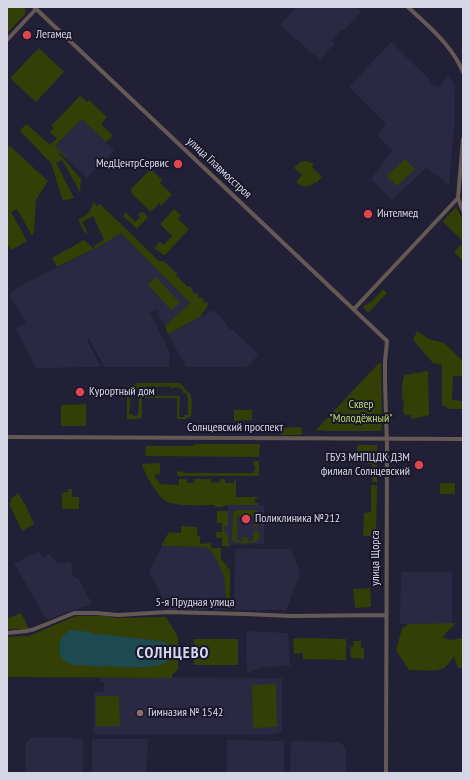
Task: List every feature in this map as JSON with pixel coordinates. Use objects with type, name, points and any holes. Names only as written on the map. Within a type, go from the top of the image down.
[{"type":"street","points":[[408,7],[450,48],[459,62],[463,72]]},
{"type":"street","points":[[7,40],[35,8]]},
{"type":"street","name":"улица Главмосстроя","points":[[35,8],[387,340],[388,344]]},
{"type":"street","points":[[463,139],[458,198],[463,211]]},
{"type":"street","points":[[354,309],[458,198]]},
{"type":"street","name":"улица Щорса","points":[[386,773],[385,369],[386,350],[388,344]]},
{"type":"street","name":"Солнцевский проспект","points":[[7,437],[463,439]]},
{"type":"street","name":"5-я Прудная улица","points":[[7,633],[32,630],[74,613],[118,615],[167,612],[291,616],[386,615]]},
{"type":"shaded area","points":[[297,7],[356,7],[361,12],[344,30],[341,30],[332,41],[334,44],[320,60],[280,25]]},
{"type":"shaded area","points":[[391,42],[434,85],[438,87],[448,76],[454,83],[455,90],[455,115],[449,185],[426,168],[392,200],[371,179],[393,150],[378,137],[386,124],[349,87]]},
{"type":"shaded area","points":[[82,119],[114,150],[87,178],[55,147]]},
{"type":"shaded area","points":[[120,232],[190,303],[165,326],[156,310],[150,313],[170,355],[169,367],[104,367],[89,338],[87,340],[101,367],[36,368],[15,328],[26,323],[9,294],[46,272],[47,273],[95,249]]},
{"type":"shaded area","points":[[214,310],[231,330],[233,330],[259,355],[246,367],[186,367],[168,334]]},
{"type":"shaded area","name":"Поликлиника №212","points":[[228,505],[264,505],[264,544],[229,545],[228,534],[225,534],[224,526],[228,526]]},
{"type":"shaded area","points":[[162,546],[206,547],[213,553],[224,575],[227,610],[169,610],[149,572]]},
{"type":"shaded area","points":[[235,549],[291,549],[300,573],[286,611],[234,610]]},
{"type":"shaded area","points":[[38,552],[42,558],[49,554],[58,563],[70,562],[72,566],[72,574],[74,577],[78,578],[92,604],[48,620],[46,619],[14,563]]},
{"type":"shaded area","points":[[401,572],[452,572],[452,624],[400,624]]},
{"type":"shaded area","points":[[71,630],[91,632],[91,634],[99,635],[160,641],[169,646],[170,651],[168,652],[167,662],[156,666],[77,666],[64,660],[59,650],[60,642],[64,634]]},
{"type":"shaded area","points":[[249,631],[288,633],[290,666],[261,667],[247,674],[246,634]]},
{"type":"shaded area","points":[[101,677],[282,678],[282,730],[277,734],[94,734],[94,692],[105,691],[104,682],[101,682]]},
{"type":"shaded area","points":[[31,738],[83,739],[83,773],[25,773],[26,743]]},
{"type":"shaded area","points":[[92,739],[148,739],[146,773],[92,773]]},
{"type":"shaded area","points":[[227,740],[284,741],[284,773],[227,773]]},
{"type":"shaded area","points":[[291,741],[339,742],[344,746],[346,752],[346,773],[290,773]]},
{"type":"green space","points":[[7,7],[24,7],[26,11],[25,14],[7,33]]},
{"type":"green space","points":[[39,48],[64,72],[36,102],[11,79],[11,77]]},
{"type":"green space","points":[[80,96],[87,102],[89,100],[107,117],[101,124],[113,136],[106,142],[82,119],[55,146],[72,163],[57,151],[81,179],[80,192],[62,160],[56,163],[74,198],[63,201],[51,163],[20,131],[25,125],[28,125],[50,145],[57,138],[50,132],[54,128],[51,126]]},
{"type":"green space","points":[[10,146],[48,181],[36,200],[34,232],[32,236],[17,209],[11,212],[27,241],[11,250],[7,243],[7,148]]},
{"type":"green space","points":[[405,159],[415,169],[397,186],[387,176]]},
{"type":"green space","points":[[304,161],[314,164],[312,167],[322,177],[316,183],[315,182],[306,186],[296,182],[302,175],[294,168],[299,163]]},
{"type":"green space","points":[[151,169],[162,180],[160,183],[172,194],[161,206],[159,203],[153,210],[150,211],[131,193],[131,189]]},
{"type":"green space","points":[[93,202],[97,206],[100,204],[159,261],[163,261],[177,273],[176,275],[188,287],[189,286],[192,288],[191,289],[195,294],[198,294],[197,296],[204,299],[203,301],[205,303],[208,303],[200,317],[168,334],[165,326],[190,303],[121,233],[95,249],[94,246],[104,240],[93,216],[82,222],[88,234],[86,232],[85,233],[78,220],[88,213]]},
{"type":"green space","points":[[456,207],[463,220],[463,242],[443,221]]},
{"type":"green space","points":[[174,209],[181,215],[178,219],[189,229],[166,254],[163,255],[154,248],[160,242],[164,245],[172,236],[160,224]]},
{"type":"green space","points":[[142,211],[148,217],[137,229],[123,216],[126,212],[135,222],[140,217],[138,215]]},
{"type":"green space","points":[[84,240],[94,249],[57,267],[52,258]]},
{"type":"green space","points":[[463,242],[463,261],[454,252]]},
{"type":"green space","points":[[156,277],[180,303],[171,310],[148,285]]},
{"type":"green space","points":[[383,289],[387,293],[368,313],[363,307],[371,302]]},
{"type":"green space","points":[[417,331],[429,339],[444,343],[463,361],[463,376],[453,376],[452,400],[463,401],[463,409],[450,409],[442,405],[442,365],[433,363],[413,340]]},
{"type":"green space","name":"Сквер \"Молодёжный\"","points":[[381,363],[382,429],[380,431],[316,430],[378,364]]},
{"type":"green space","points":[[428,371],[429,415],[412,419],[410,415],[405,415],[405,413],[403,413],[404,401],[402,398],[402,385],[404,375]]},
{"type":"green space","points":[[136,383],[180,383],[191,395],[191,416],[186,419],[177,419],[177,398],[142,398],[142,417],[139,419],[127,419],[127,394]],"holes":[[[170,386],[170,388],[179,387],[179,389],[182,389],[183,393],[187,393],[188,415],[179,417],[179,396],[139,395],[138,415],[133,416],[133,414],[129,414],[131,405],[129,399],[130,395],[133,395],[134,390],[138,390],[139,387]]]},
{"type":"green space","points":[[86,404],[86,426],[61,426],[61,405]]},
{"type":"green space","points":[[234,410],[252,410],[252,420],[234,421]]},
{"type":"green space","points":[[301,427],[303,432],[300,435],[281,435],[280,428]]},
{"type":"green space","points":[[194,444],[260,444],[259,457],[145,456],[146,446],[193,446]]},
{"type":"green space","points":[[357,445],[377,445],[377,482],[372,482],[372,464],[368,464],[368,462],[373,462],[373,455],[357,455]]},
{"type":"green space","points":[[253,461],[259,461],[259,476],[177,475],[177,471],[184,473],[254,473],[255,465],[253,465]]},
{"type":"green space","points":[[160,463],[160,474],[154,475],[159,481],[159,484],[179,485],[179,479],[186,479],[188,483],[194,483],[194,479],[211,479],[211,482],[219,483],[220,479],[225,479],[225,483],[234,483],[234,479],[236,479],[236,497],[258,497],[255,499],[255,503],[258,503],[258,505],[228,505],[215,507],[215,505],[185,505],[168,502],[164,500],[156,491],[142,464]]},
{"type":"green space","points":[[440,483],[455,483],[455,494],[440,494]]},
{"type":"green space","points":[[371,485],[377,485],[376,536],[363,536],[364,513],[371,512]]},
{"type":"green space","points":[[68,489],[72,489],[72,497],[79,497],[79,509],[62,509],[62,493],[68,492]]},
{"type":"green space","points":[[18,493],[34,524],[22,531],[9,503]]},
{"type":"green space","points":[[236,510],[256,510],[258,513],[259,524],[254,527],[254,516],[248,516],[248,519],[243,519],[243,516],[237,516],[237,541],[242,541],[243,537],[248,538],[248,541],[253,541],[254,530],[259,531],[259,537],[256,542],[234,542],[232,539],[233,513]]},
{"type":"green space","points":[[217,511],[228,511],[228,526],[224,526],[225,533],[228,534],[230,546],[222,546],[222,538],[216,538],[216,532],[222,532],[222,523],[217,523]]},
{"type":"green space","points":[[181,526],[197,527],[197,535],[200,536],[200,544],[211,543],[211,548],[221,548],[221,559],[230,570],[230,610],[227,610],[224,575],[213,553],[206,547],[162,546],[169,532],[181,533]]},
{"type":"green space","points":[[370,588],[371,607],[355,608],[353,589]]},
{"type":"green space","points":[[21,613],[29,629],[7,629],[7,619]]},
{"type":"green space","points":[[76,616],[106,616],[118,618],[166,617],[178,637],[178,670],[172,674],[172,678],[7,677],[7,637],[29,636]]},
{"type":"green space","points":[[456,623],[442,637],[451,640],[462,638],[463,668],[458,668],[454,656],[444,668],[441,669],[409,670],[396,650],[402,629],[408,624]]},
{"type":"green space","points":[[194,639],[238,639],[238,665],[194,665]]},
{"type":"green space","points":[[293,639],[346,639],[346,660],[303,659],[303,653],[294,654]]},
{"type":"green space","points":[[354,641],[361,641],[361,648],[364,648],[364,659],[351,658],[350,647],[353,647]]},
{"type":"green space","points":[[276,684],[277,727],[253,728],[252,685]]},
{"type":"green space","points":[[96,696],[119,696],[120,726],[96,726]]},
{"type":"place","name":"Легамед","points":[[27,35]]},
{"type":"place","name":"МедЦентрСервис","points":[[178,164]]},
{"type":"place","name":"Интелмед","points":[[368,214]]},
{"type":"place","name":"Курортный дом","points":[[80,392]]},
{"type":"place","name":"ГБУЗ МНПЦДК ДЗМ филиал Солнцевский","points":[[419,465]]},
{"type":"place","name":"Поликлиника №212","points":[[246,519]]},
{"type":"place","name":"Гимназия № 1542","points":[[140,713]]},
{"type":"district","name":"СОЛНЦЕВО","points":[[173,653]]}]
